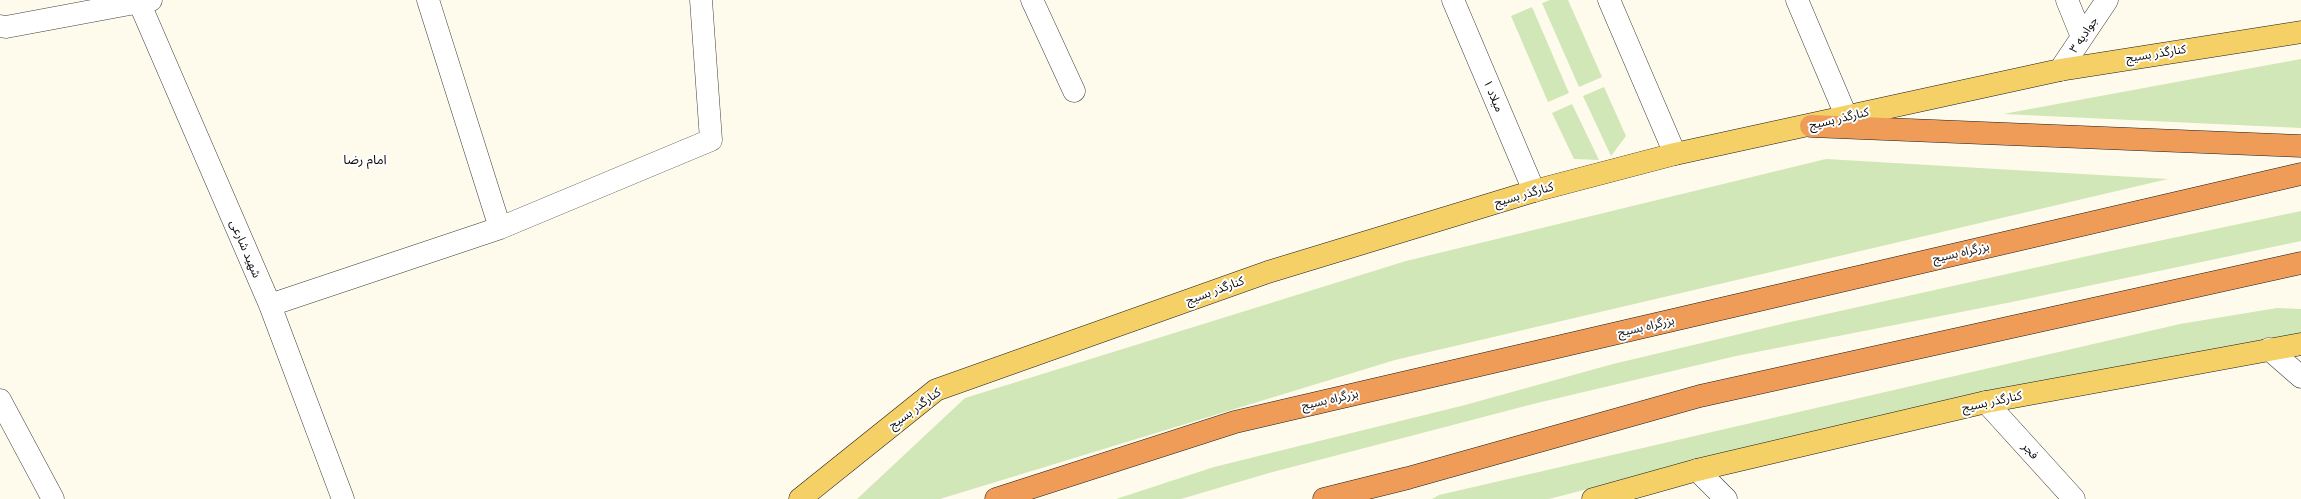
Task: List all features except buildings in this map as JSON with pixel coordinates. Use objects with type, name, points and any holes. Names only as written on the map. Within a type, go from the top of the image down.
[{"type":"highway","points":[[1811,126],[2301,146]]},
{"type":"highway","name":"بزرگراه بسیج","points":[[996,499],[1235,422],[2301,174]]},
{"type":"highway","points":[[1324,499],[1408,478],[1700,396],[2296,266]]},
{"type":"highway","points":[[1378,499],[1408,478]]},
{"type":"main road","name":"کنارگذر بسیج","points":[[800,499],[936,390],[1268,272],[1534,191],[1676,154],[1811,126],[2060,70],[2301,32]]},
{"type":"main road","name":"کنارگذر بسیج","points":[[1593,499],[1697,470],[1986,402],[2301,344]]},
{"type":"street","points":[[428,0],[500,228]]},
{"type":"street","points":[[270,305],[500,228],[711,140],[701,0]]},
{"type":"street","points":[[1032,0],[1074,91]]},
{"type":"street","name":"میلاد ۱","points":[[1453,0],[1534,191]]},
{"type":"street","points":[[1609,0],[1676,154]]},
{"type":"street","points":[[1797,0],[1847,118]]},
{"type":"street","points":[[2067,0],[2082,37]]},
{"type":"street","name":"جوادیه ۳","points":[[2060,70],[2107,0]]},
{"type":"street","points":[[0,26],[6,27],[145,1]]},
{"type":"street","name":"شهید شارعی","points":[[145,1],[270,305],[343,499]]},
{"type":"street","points":[[2269,349],[2301,377]]},
{"type":"street","points":[[0,400],[53,499]]},
{"type":"street","name":"فجر","points":[[1986,402],[2074,499]]},
{"type":"street","points":[[1697,470],[1726,499]]},
{"type":"green space","points":[[1550,0],[1568,0],[1602,77],[1579,87],[1542,3]]},
{"type":"green space","points":[[1532,7],[1569,93],[1548,102],[1511,16]]},
{"type":"green space","points":[[2301,59],[2301,128],[2003,114]]},
{"type":"green space","points":[[1604,87],[1626,136],[1611,156],[1583,96]]},
{"type":"green space","points":[[1572,104],[1599,160],[1574,159],[1552,113]]},
{"type":"green space","points":[[1826,159],[2168,179],[1395,360],[940,499],[857,499],[965,398],[1406,261]]},
{"type":"green space","points":[[2301,211],[2301,241],[2012,302],[1736,356],[1533,404],[1269,473],[1181,499],[1116,499],[1214,467],[1465,405],[1613,364],[1786,323],[2106,252]]},
{"type":"green space","points":[[2277,308],[2301,309],[2301,335],[1630,478],[1549,499],[1432,499],[1439,495],[2180,324]]},
{"type":"district","name":"امام رضا","points":[[365,160]]}]
